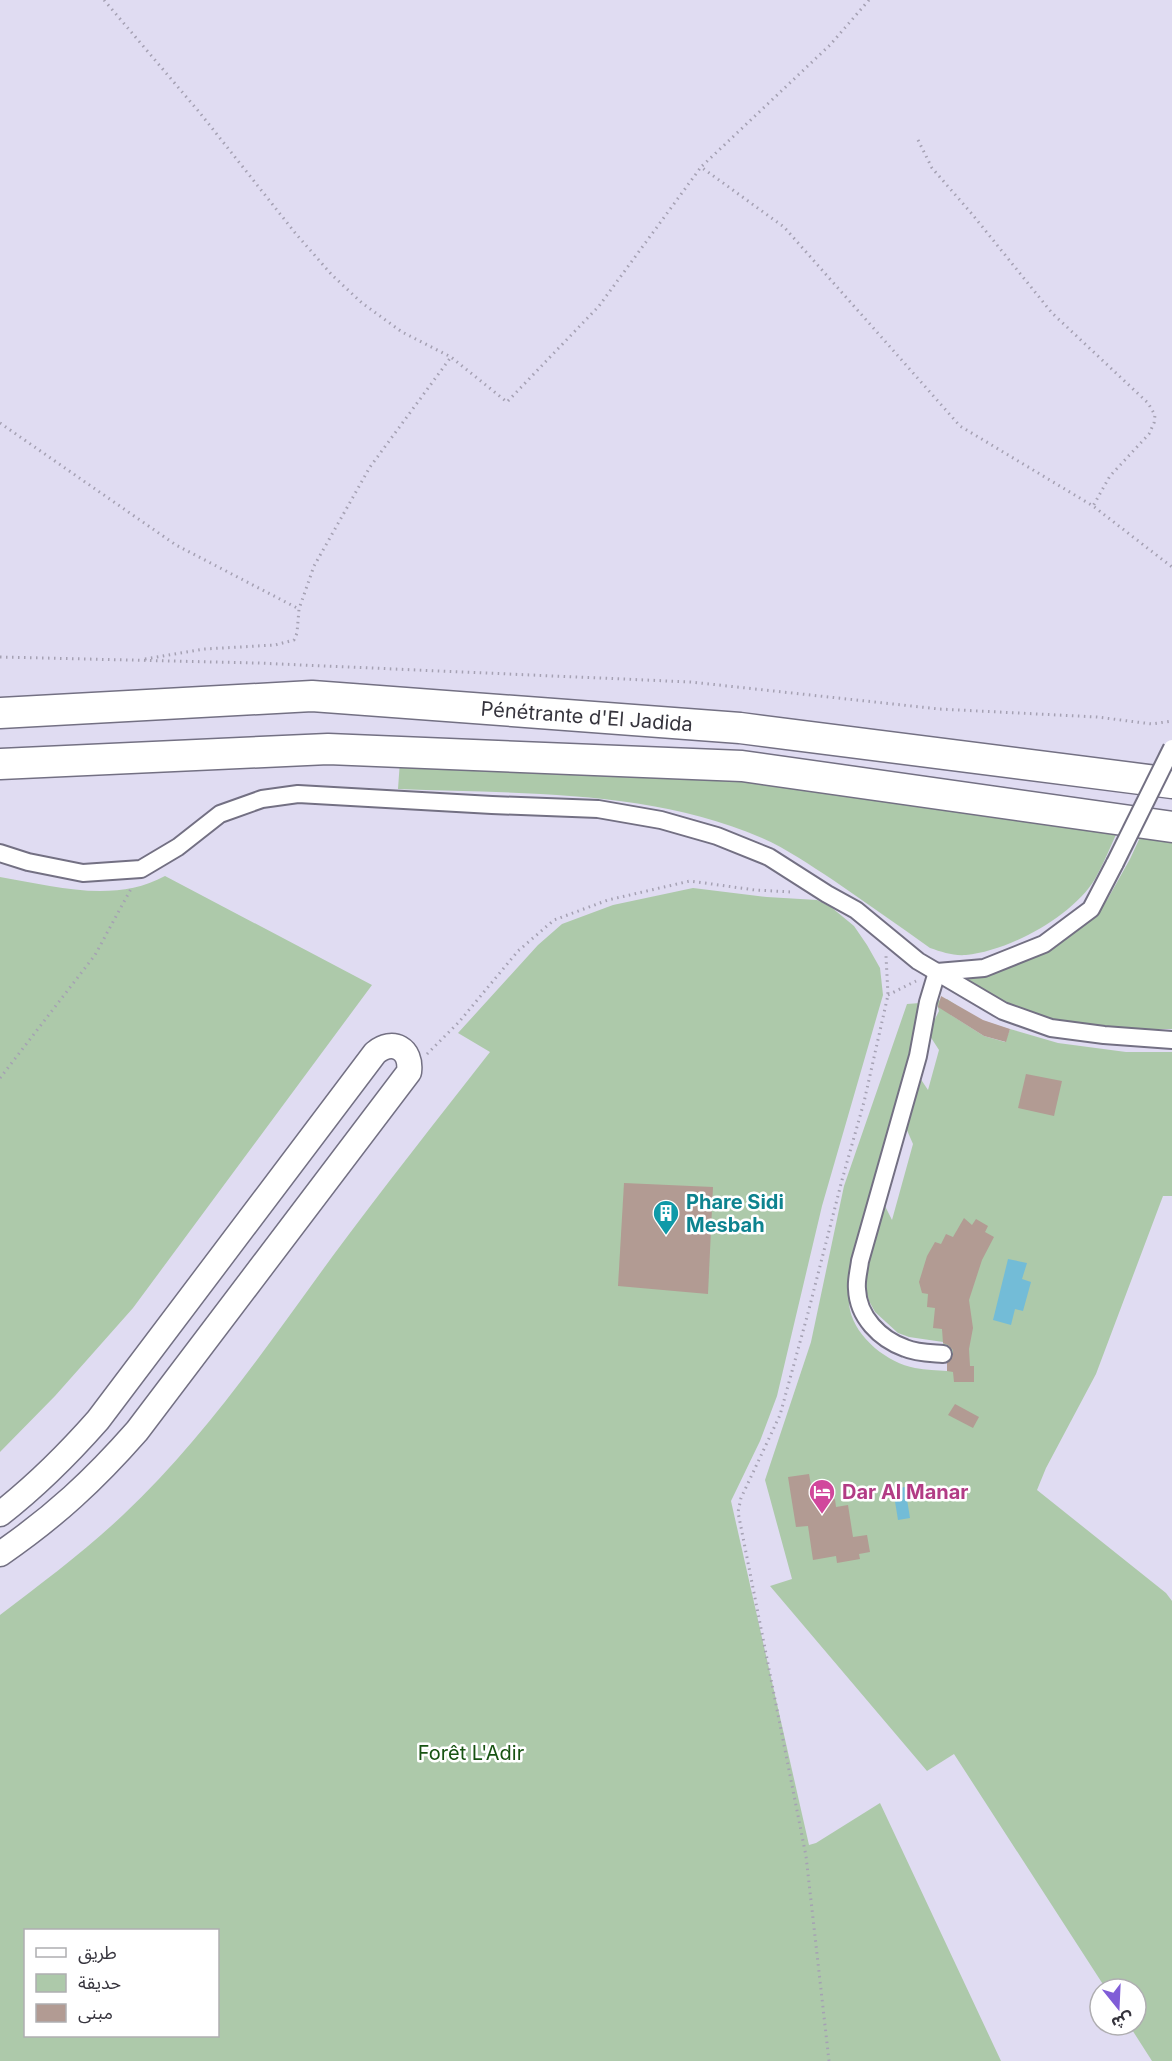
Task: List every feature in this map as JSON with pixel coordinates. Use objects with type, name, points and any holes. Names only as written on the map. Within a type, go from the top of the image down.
[{"type":"highway","name":"Pénétrante d'El Jadida","points":[[0,713],[312,696],[740,728],[1172,783]]},
{"type":"highway","name":"Pénétrante d'El Jadida","points":[[0,764],[328,749],[742,766],[1172,827]]},
{"type":"street","points":[[937,972],[984,968],[1044,944],[1090,909],[1172,748]]},
{"type":"street","points":[[0,853],[28,862],[83,873],[141,869],[178,847],[220,814],[262,799],[298,794],[492,806],[598,809],[662,820],[717,836],[769,857],[856,910],[918,961],[1003,1011],[1051,1028],[1172,1040]]},
{"type":"street","points":[[937,972],[928,1002],[918,1056],[860,1261],[856,1287],[864,1315],[875,1330],[890,1341],[907,1349],[943,1354]]},
{"type":"street","points":[[0,1514],[63,1459],[99,1420],[375,1053],[382,1047],[391,1046],[400,1048],[407,1054],[410,1063],[408,1072],[137,1431],[106,1467],[72,1500],[36,1530],[0,1554]]},
{"type":"path","points":[[104,0],[200,112],[296,234],[332,275],[362,303],[402,332],[451,357],[507,402],[599,306],[701,167],[830,45],[869,0]]},
{"type":"path","points":[[918,140],[932,168],[1052,314],[1148,404],[1155,415],[1149,434],[1110,476],[1093,506]]},
{"type":"path","points":[[701,167],[784,227],[960,426],[1093,506],[1172,567]]},
{"type":"path","points":[[137,660],[204,649],[287,643],[294,640],[297,633],[299,609],[314,566],[370,467],[451,357]]},
{"type":"path","points":[[0,423],[176,545],[299,609]]},
{"type":"path","points":[[0,657],[280,664],[691,682],[939,709],[1097,717],[1152,724],[1172,721]]},
{"type":"path","points":[[0,1078],[95,955],[141,869]]},
{"type":"path","points":[[408,1072],[459,1022],[518,951],[554,920],[609,900],[690,881],[755,890],[827,894]]},
{"type":"path","points":[[829,2061],[806,1856],[738,1512],[741,1498],[763,1455],[783,1404],[864,1101],[888,995],[884,933]]},
{"type":"path","points":[[888,995],[937,972]]},
{"type":"green space","points":[[400,761],[696,774],[1119,828],[1095,879],[1072,906],[1020,939],[983,952],[957,955],[930,948],[833,880],[780,847],[719,822],[674,810],[583,797],[398,789]]},
{"type":"green space","points":[[1142,833],[1172,836],[1172,1029],[1105,1027],[1059,1020],[1016,1009],[996,1001],[969,984],[967,980],[972,976],[1087,922],[1107,900]]},
{"type":"green space","points":[[165,876],[372,985],[133,1308],[55,1396],[0,1452],[0,877],[62,888],[105,891],[145,884]]},
{"type":"green space","name":"Forêt L'Adir","points":[[693,888],[767,897],[817,900],[831,907],[854,926],[880,968],[883,995],[822,1206],[777,1396],[760,1441],[731,1501],[809,1845],[816,1843],[880,1803],[1001,2061],[0,2061],[0,1615],[109,1528],[153,1486],[208,1423],[259,1358],[351,1231],[490,1052],[458,1033],[538,945],[562,924],[613,905]]},
{"type":"green space","points":[[947,999],[956,1005],[951,1015],[984,1036],[1005,1042],[1010,1029],[1058,1043],[1126,1052],[1172,1052],[1172,1196],[1163,1196],[1096,1374],[1046,1468],[1037,1490],[1166,1593],[1172,1601],[1172,2061],[1152,2061],[1137,2037],[1148,2037],[1148,1977],[1098,1977],[954,1754],[927,1771],[770,1586],[792,1579],[765,1480],[811,1342],[844,1186],[907,1004],[920,1003],[917,1039],[900,1106],[855,1258],[849,1286],[850,1310],[859,1330],[884,1355],[915,1368],[947,1371],[947,1358],[943,1358],[943,1342],[898,1333],[875,1312],[864,1283],[874,1239],[885,1206],[892,1220],[913,1144],[906,1128],[920,1078],[928,1090],[939,1050],[928,1033],[939,1011],[936,1001]]},
{"type":"water","points":[[1008,1259],[1027,1263],[1022,1279],[1031,1282],[1023,1311],[1015,1309],[1011,1325],[993,1320]]},
{"type":"water","points":[[905,1487],[910,1518],[898,1520],[893,1489]]},
{"type":"building","points":[[941,996],[983,1020],[1010,1029],[1006,1042],[984,1036],[938,1007]]},
{"type":"building","points":[[1026,1074],[1062,1081],[1054,1116],[1018,1108]]},
{"type":"building","name":"Phare Sidi Mesbah","points":[[624,1183],[713,1187],[708,1294],[618,1286]]},
{"type":"building","points":[[964,1218],[972,1225],[976,1219],[988,1226],[985,1232],[994,1237],[982,1260],[969,1300],[973,1328],[969,1349],[970,1366],[974,1366],[974,1382],[954,1382],[953,1372],[947,1371],[947,1363],[953,1355],[953,1350],[943,1343],[942,1329],[933,1328],[935,1308],[927,1307],[928,1294],[922,1293],[919,1282],[927,1256],[935,1242],[941,1244],[946,1234],[953,1237]]},
{"type":"building","points":[[955,1404],[979,1417],[973,1428],[948,1415]]},
{"type":"building","name":"Dar Al Manar","points":[[809,1474],[811,1485],[824,1483],[827,1500],[835,1499],[836,1507],[848,1505],[853,1537],[867,1535],[870,1552],[859,1554],[860,1559],[837,1563],[836,1556],[813,1560],[808,1526],[796,1527],[788,1477]]},
{"type":"place","name":"Phare Sidi Mesbah","points":[[666,1236]]},
{"type":"place","name":"Dar Al Manar","points":[[822,1515]]}]
